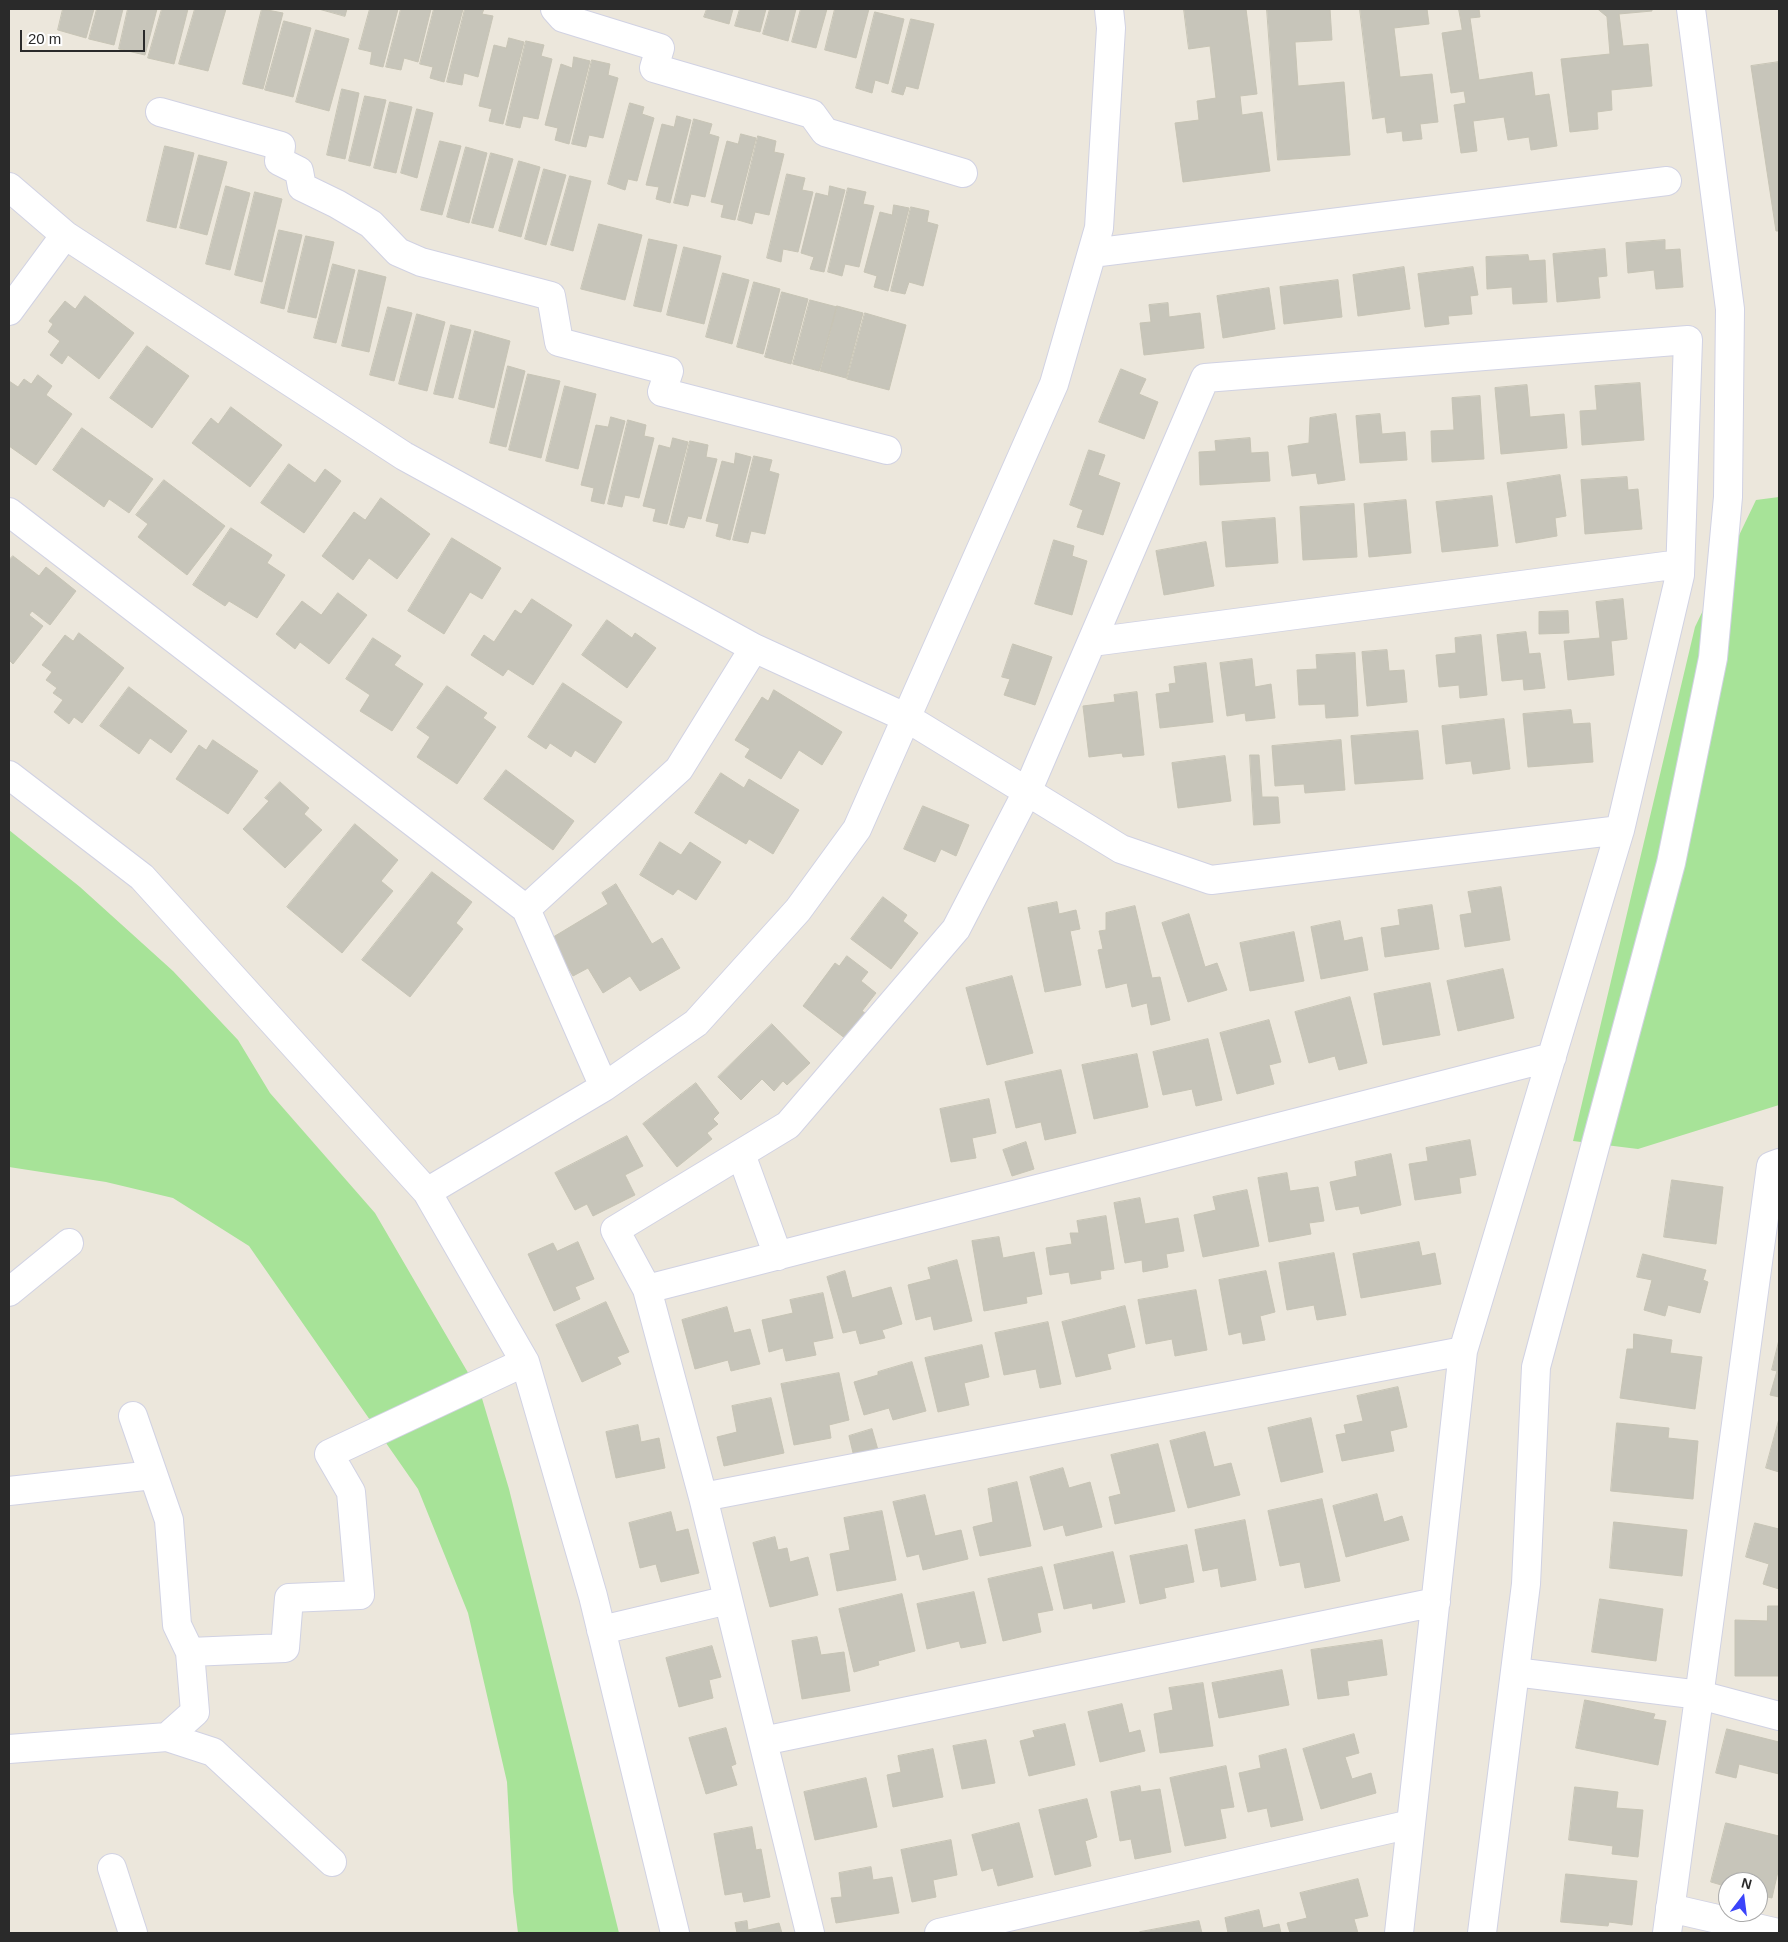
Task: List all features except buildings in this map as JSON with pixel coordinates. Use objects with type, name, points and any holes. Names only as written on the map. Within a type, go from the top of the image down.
[{"type":"street","points":[[555,9],[564,18],[660,48],[654,68],[812,114],[825,132],[964,173]]},
{"type":"street","points":[[427,1192],[604,1087],[696,1023],[798,910],[857,829],[1054,384],[1099,228],[1111,28],[1109,9]]},
{"type":"street","points":[[1482,1933],[1526,1584],[1536,1367],[1671,863],[1713,658],[1728,496],[1730,310],[1691,9]]},
{"type":"street","points":[[160,112],[281,146],[279,161],[299,171],[302,186],[371,224],[398,252],[421,262],[551,296],[559,342],[669,371],[662,392],[887,450]]},
{"type":"street","points":[[1092,253],[1667,181]]},
{"type":"street","points":[[9,186],[65,235],[404,456],[754,648],[907,718],[1121,849],[1212,880],[1620,830]]},
{"type":"street","points":[[9,311],[65,235]]},
{"type":"street","points":[[810,1933],[703,1497],[646,1289],[615,1230],[788,1125],[956,928],[1027,792],[1205,378],[1688,340],[1680,575],[1620,830],[1463,1351],[1399,1933]]},
{"type":"street","points":[[9,512],[526,909],[604,1087]]},
{"type":"street","points":[[1092,642],[1680,564]]},
{"type":"street","points":[[526,909],[679,769],[754,648]]},
{"type":"street","points":[[9,775],[142,877],[427,1192],[525,1362],[601,1630],[675,1933]]},
{"type":"street","points":[[646,1289],[1552,1057]]},
{"type":"street","points":[[740,1154],[778,1256]]},
{"type":"street","points":[[1778,1933],[1669,1921],[1771,1166],[1779,1163]]},
{"type":"street","points":[[9,1292],[69,1243]]},
{"type":"street","points":[[703,1497],[1463,1351]]},
{"type":"street","points":[[190,1652],[285,1648],[289,1598],[360,1595],[351,1492],[329,1454],[525,1362]]},
{"type":"street","points":[[133,1416],[169,1520],[177,1625],[190,1652],[195,1712],[167,1737]]},
{"type":"street","points":[[9,1491],[154,1475]]},
{"type":"street","points":[[601,1630],[728,1600]]},
{"type":"street","points":[[763,1742],[1436,1602]]},
{"type":"street","points":[[1515,1672],[1700,1695],[1779,1716]]},
{"type":"street","points":[[9,1749],[167,1737],[213,1752],[332,1862]]},
{"type":"street","points":[[939,1933],[1411,1824]]},
{"type":"street","points":[[112,1868],[134,1933]]},
{"type":"green space","points":[[1779,497],[1779,1105],[1638,1149],[1573,1141],[1695,627],[1756,500]]},
{"type":"green space","points":[[9,830],[80,887],[173,971],[238,1040],[270,1093],[375,1213],[481,1395],[509,1489],[619,1933],[518,1933],[513,1892],[507,1782],[468,1613],[418,1489],[249,1246],[173,1198],[106,1182],[9,1167]]}]
